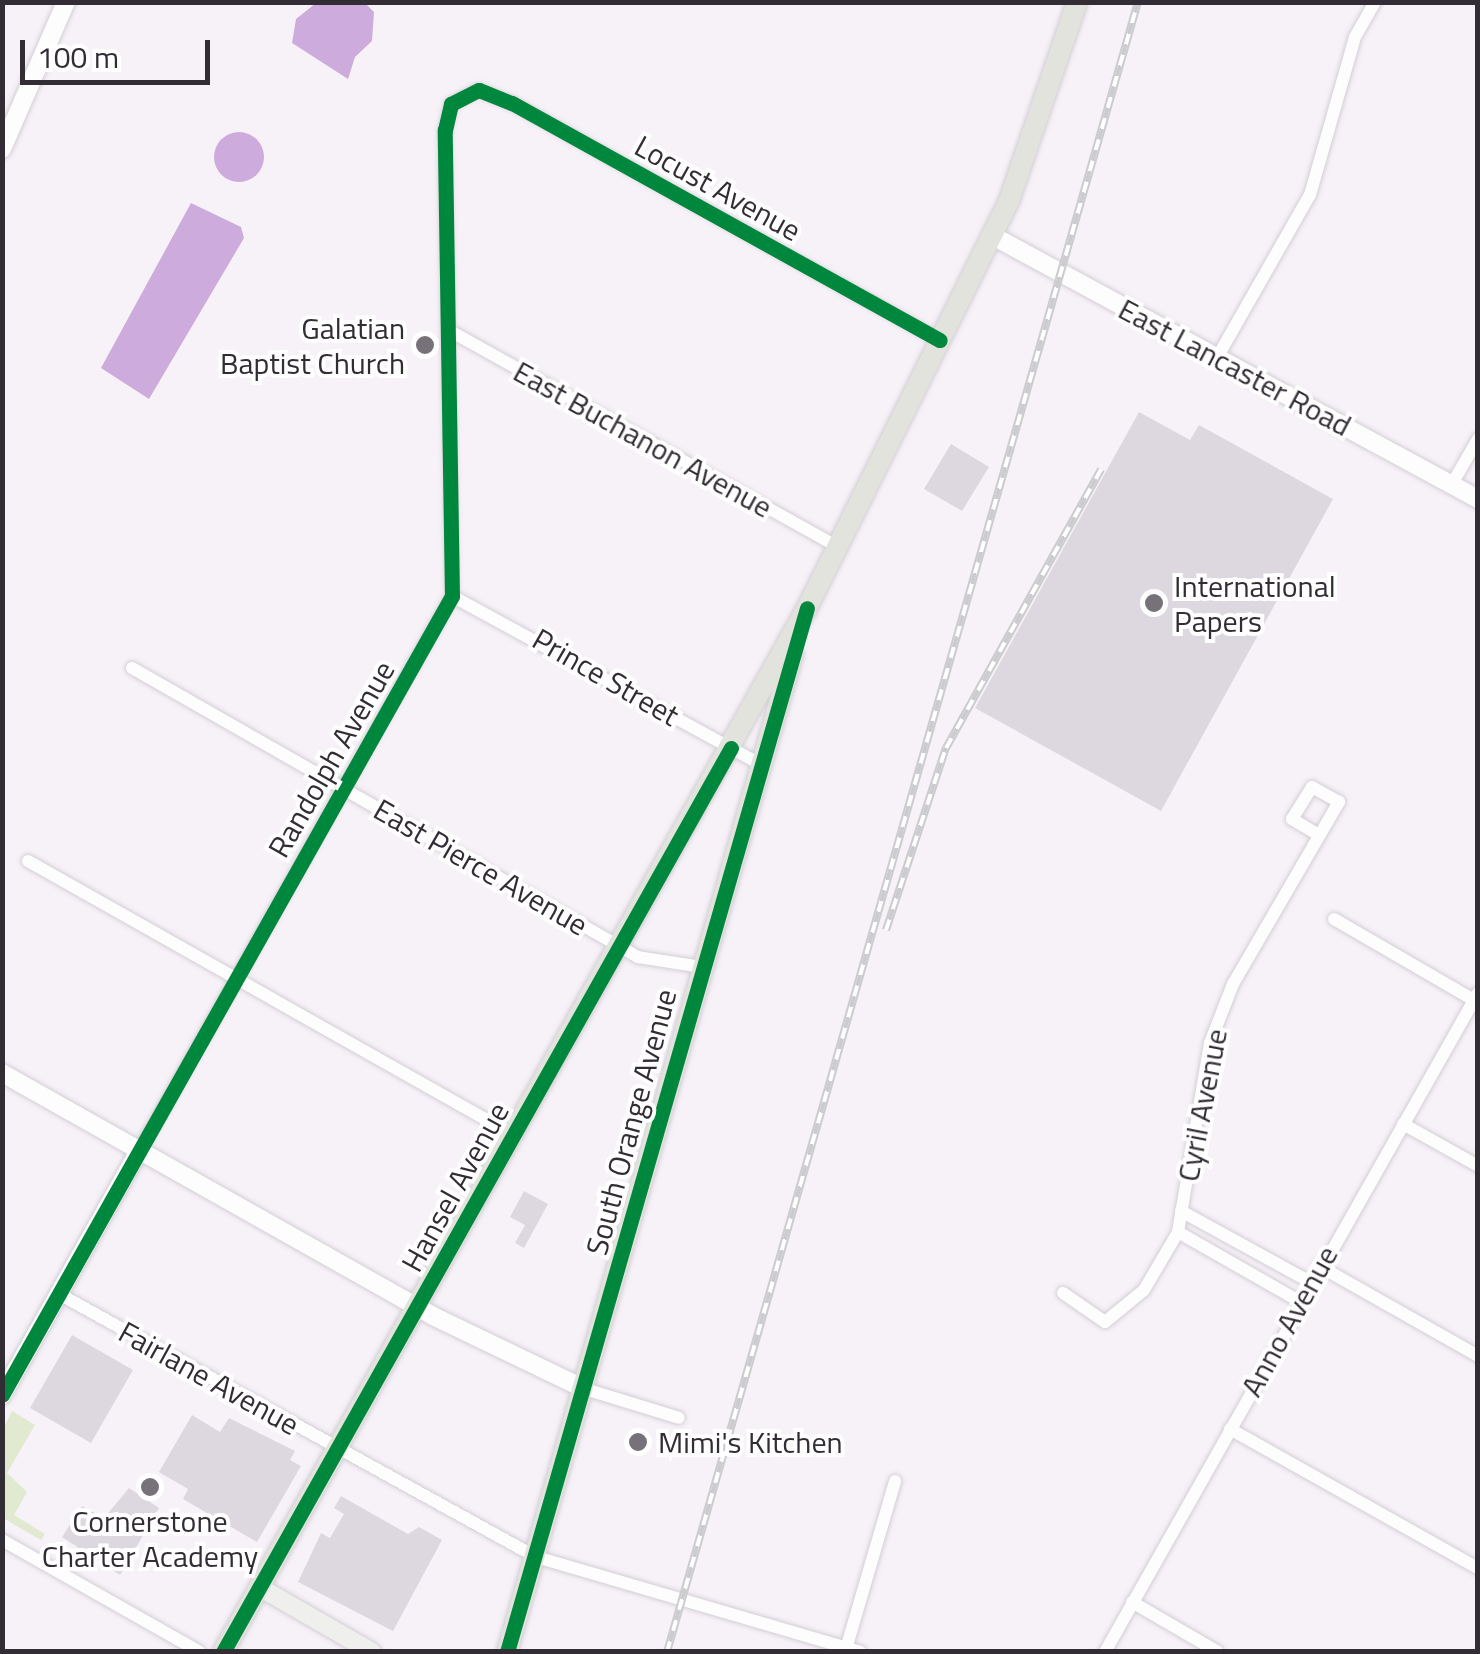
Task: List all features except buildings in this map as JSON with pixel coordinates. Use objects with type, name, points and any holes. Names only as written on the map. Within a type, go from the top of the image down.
[{"type":"main road","name":"South Orange Avenue","points":[[731,748],[808,608],[993,236],[1039,127],[1077,2]]},
{"type":"main road","name":"South Orange Avenue","points":[[507,1652],[585,1389],[758,763],[808,608]]},
{"type":"main road","name":"Hansel Avenue","points":[[223,1652],[731,748]]},
{"type":"main road","points":[[259,1587],[372,1652]]},
{"type":"street","points":[[2,149],[66,2]]},
{"type":"street","points":[[1218,356],[1310,196],[1355,37],[1375,2]]},
{"type":"street","name":"Randolph Avenue","points":[[2,1395],[452,596],[445,130],[451,104],[467,93]]},
{"type":"street","name":"Locust Avenue","points":[[467,93],[512,103],[940,340]]},
{"type":"street","name":"East Lancaster Road","points":[[993,236],[1478,498]]},
{"type":"street","name":"East Buchanon Avenue","points":[[450,331],[836,546]]},
{"type":"street","points":[[1452,484],[1478,439]]},
{"type":"street","name":"Prince Street","points":[[452,596],[758,763]]},
{"type":"street","name":"East Pierce Avenue","points":[[132,668],[622,948],[702,967]]},
{"type":"street","name":"Cyril Avenue","points":[[1064,1293],[1105,1322],[1144,1290],[1178,1232],[1210,1044],[1232,984],[1319,835]]},
{"type":"street","points":[[28,861],[515,1136]]},
{"type":"street","points":[[1334,919],[1476,996]]},
{"type":"street","name":"Anno Avenue","points":[[1105,1652],[1299,1301],[1476,996]]},
{"type":"street","points":[[2,1073],[418,1308],[585,1389],[680,1418]]},
{"type":"street","points":[[1403,1124],[1478,1166]]},
{"type":"street","points":[[1181,1211],[1310,1282]]},
{"type":"street","points":[[1178,1232],[1299,1301]]},
{"type":"street","points":[[1319,1266],[1478,1356]]},
{"type":"street","points":[[1277,1289],[1284,1268]]},
{"type":"street","name":"Fairlane Avenue","points":[[60,1294],[536,1557],[851,1649]]},
{"type":"street","points":[[1230,1429],[1478,1568]]},
{"type":"street","points":[[851,1649],[895,1480]]},
{"type":"street","points":[[2,1540],[200,1652]]},
{"type":"street","points":[[1132,1602],[1218,1652]]},
{"type":"green space","points":[[12,1411],[35,1425],[7,1473],[27,1492],[14,1515],[45,1534],[41,1540],[3,1518],[3,1429]]},
{"type":"shaded area","points":[[316,3],[365,3],[374,12],[372,41],[355,57],[348,79],[292,43],[296,19]]},
{"type":"shaded area","points":[[239,132],[257,139],[264,157],[257,175],[239,182],[221,175],[214,157],[221,139]]},
{"type":"shaded area","points":[[191,203],[241,227],[244,238],[149,399],[101,368]]},
{"type":"railway","points":[[667,1652],[1138,2]]},
{"type":"railway","points":[[886,930],[946,748],[1101,469]]},
{"type":"cycle path","points":[[2,1395],[452,596],[445,130],[451,104],[479,90],[512,103],[940,340]]},
{"type":"cycle path","points":[[507,1652],[807,608]]},
{"type":"cycle path","points":[[223,1652],[731,748]]},
{"type":"place","name":"Galatian Baptist Church","points":[[425,345]]},
{"type":"place","name":"International Papers","points":[[1154,603]]},
{"type":"place","name":"Mimi's Kitchen","points":[[638,1442]]},
{"type":"place","name":"Cornerstone Charter Academy","points":[[150,1487]]}]
